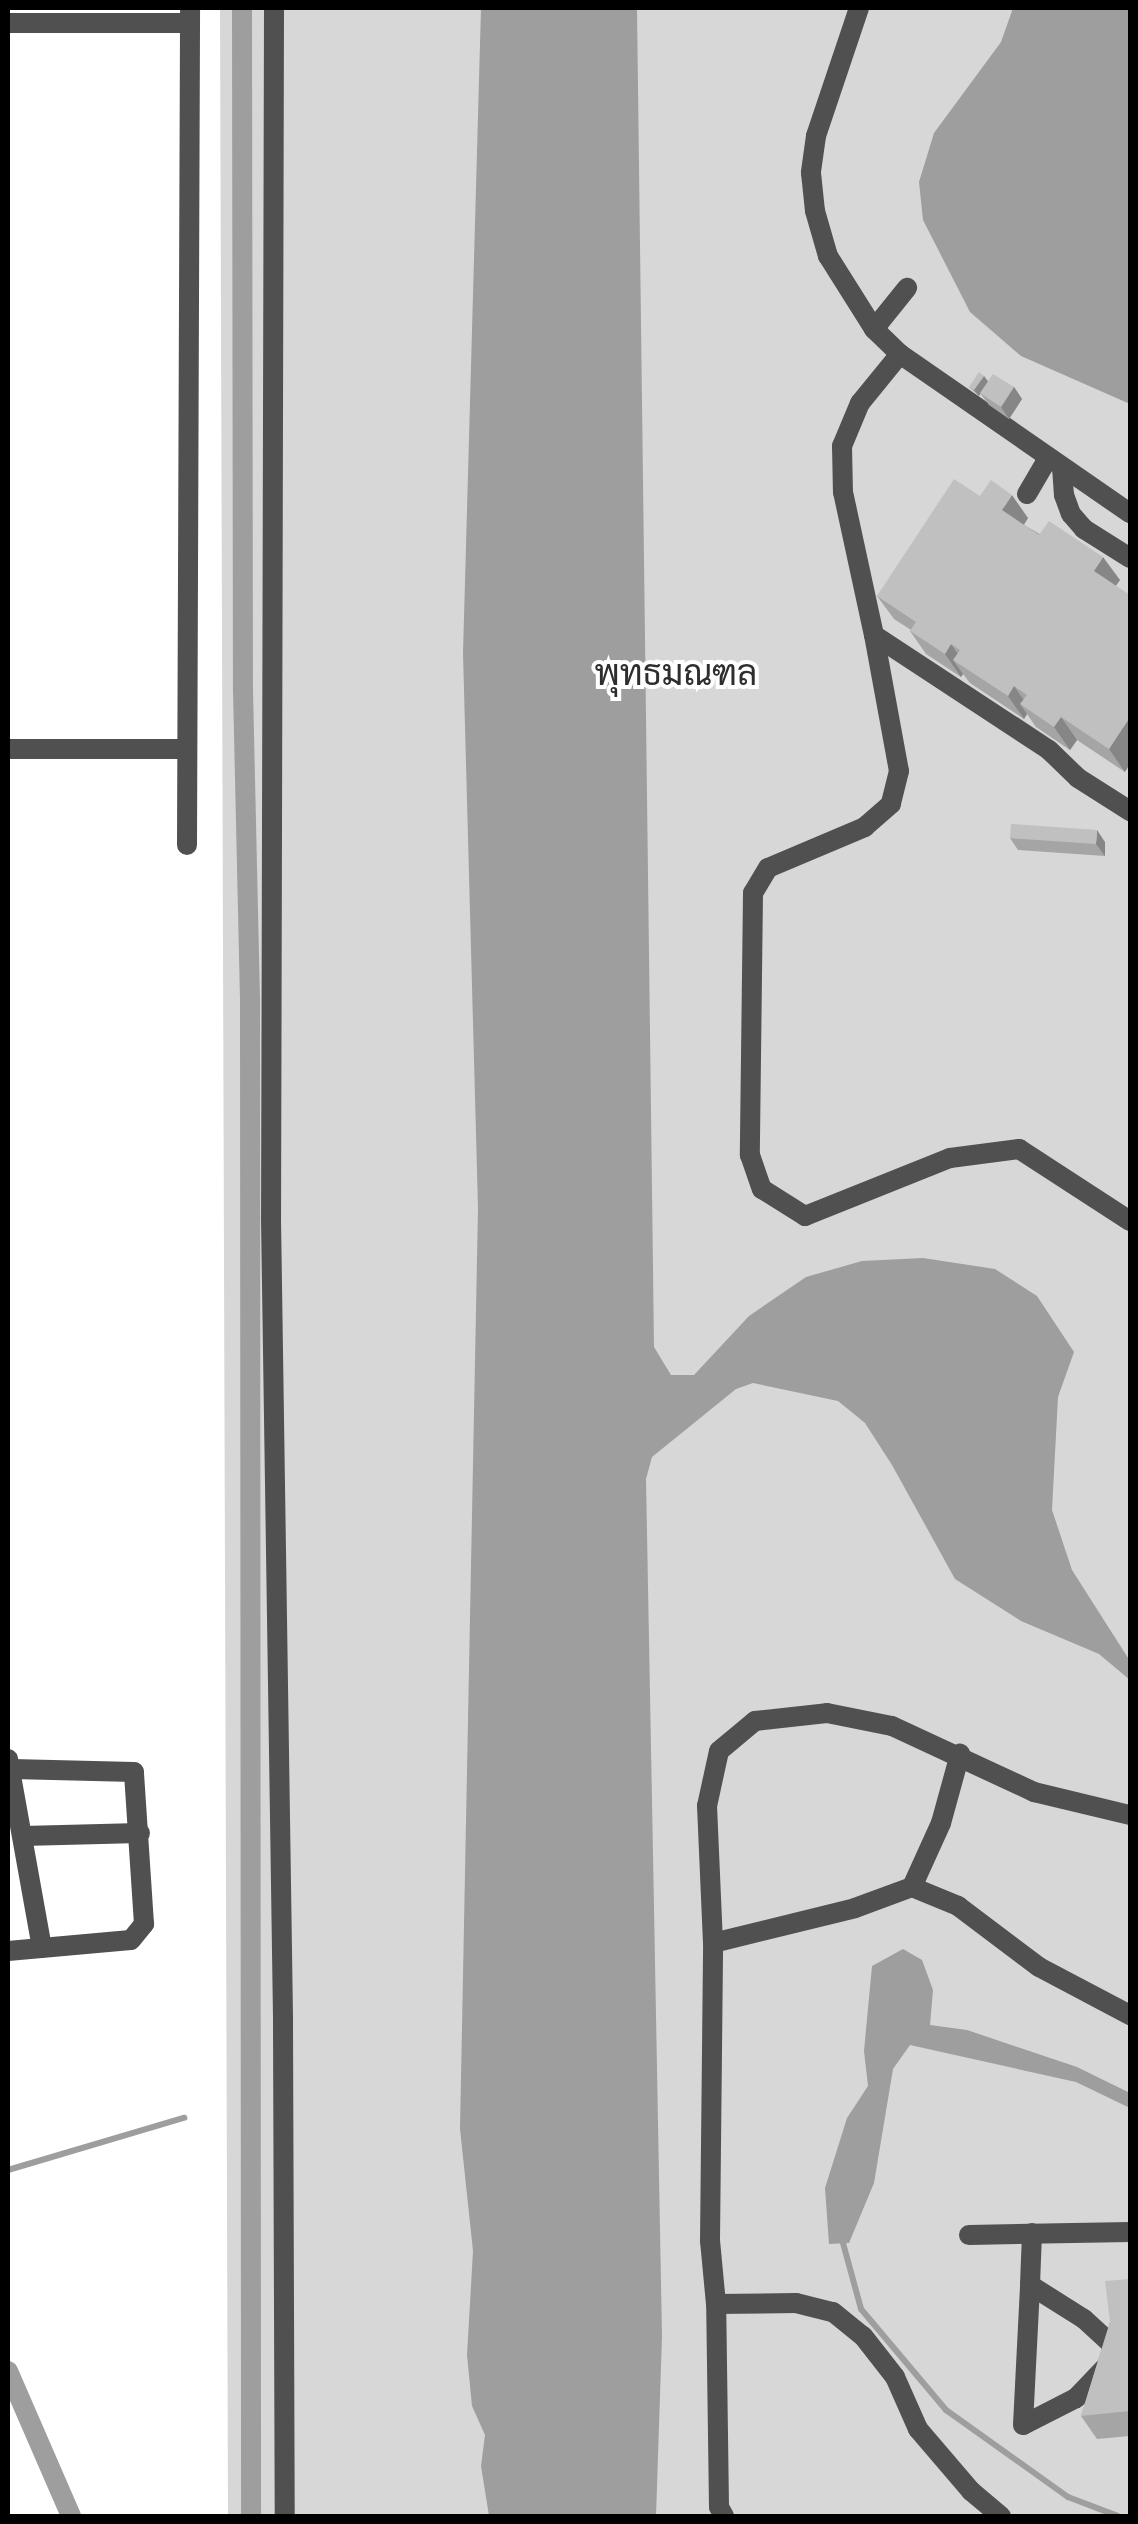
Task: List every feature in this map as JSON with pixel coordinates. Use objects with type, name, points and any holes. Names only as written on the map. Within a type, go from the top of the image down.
[{"type":"street","points":[[274,8],[271,1218],[283,2022],[285,2516]]},
{"type":"street","points":[[858,8],[816,136],[811,172],[814,211],[828,256],[874,329],[900,354],[1130,512]]},
{"type":"street","points":[[8,23],[190,15],[187,845]]},
{"type":"street","points":[[874,329],[907,288]]},
{"type":"street","points":[[900,354],[860,402],[842,446],[843,492],[899,771],[891,804],[865,827],[768,868],[753,893],[750,1155],[762,1189],[804,1216],[950,1158],[1019,1150],[1130,1221]]},
{"type":"street","points":[[1028,494],[1055,462]]},
{"type":"street","points":[[1055,462],[1064,495],[1084,529],[1130,558]]},
{"type":"street","points":[[874,636],[1050,750],[1078,778],[1130,812]]},
{"type":"street","points":[[8,749],[186,749]]},
{"type":"street","points":[[724,2516],[719,2507],[716,2304],[710,2241],[713,1943],[707,1806],[719,1751],[755,1721],[827,1713],[892,1726],[960,1754],[1034,1792],[1130,1815]]},
{"type":"street","points":[[912,1887],[941,1822],[960,1754]]},
{"type":"street","points":[[8,1951],[42,1948],[131,1940],[139,1934],[144,1924],[134,1772],[10,1763],[42,1948]]},
{"type":"street","points":[[23,1836],[140,1833]]},
{"type":"street","points":[[713,1943],[856,1908],[912,1887],[958,1906],[1039,1966],[1130,2015]]},
{"type":"street","points":[[968,2235],[1130,2232]]},
{"type":"street","points":[[1030,2284],[1084,2319],[1120,2352],[1076,2398],[1024,2425],[1032,2233]]},
{"type":"street","points":[[716,2304],[796,2303],[833,2312],[863,2336],[895,2377],[918,2429],[972,2491],[1001,2516]]},
{"type":"green space","name":"พุทธมณฑล","points":[[220,8],[1130,8],[1130,2516],[228,2516]]},
{"type":"shaded area","points":[[481,8],[637,8],[654,1347],[671,1375],[694,1375],[749,1316],[806,1277],[862,1261],[923,1258],[995,1269],[1037,1296],[1074,1352],[1058,1397],[1052,1510],[1072,1570],[1130,1661],[1130,1680],[1099,1654],[1021,1621],[955,1579],[865,1423],[838,1401],[753,1383],[736,1389],[652,1457],[646,1479],[662,2336],[656,2516],[489,2516],[481,2466],[485,2435],[472,2406],[467,2355],[473,2251],[460,2129],[478,1208],[463,653]]},
{"type":"shaded area","points":[[1013,8],[1130,8],[1130,404],[1021,356],[970,312],[923,220],[919,182],[934,133],[1001,42]]},
{"type":"shaded area","points":[[903,1949],[922,1960],[933,1990],[930,2025],[967,2030],[1077,2067],[1130,2093],[1130,2108],[1076,2082],[910,2045],[893,2069],[874,2183],[849,2243],[829,2244],[825,2188],[847,2118],[868,2086],[864,2051],[872,1966]]},
{"type":"building","points":[[979,372],[984,376],[974,390],[969,387]]},
{"type":"building","points":[[993,374],[1014,387],[1001,407],[980,393]]},
{"type":"building","points":[[954,479],[980,496],[991,480],[1012,495],[1002,510],[1039,535],[1049,521],[1103,557],[1094,571],[1130,595],[1130,717],[1109,749],[1061,717],[1054,727],[1020,704],[1027,695],[1014,686],[1008,696],[953,660],[960,650],[951,644],[945,654],[910,631],[916,622],[877,596]]},
{"type":"building","points":[[1011,824],[1097,830],[1096,844],[1010,838]]},
{"type":"building","points":[[1130,2279],[1130,2411],[1081,2416],[1110,2322],[1105,2281]]},
{"type":"waterway","points":[[242,8],[243,690],[250,1002],[251,2516]]},
{"type":"waterway","points":[[8,2170],[184,2118]]},
{"type":"waterway","points":[[843,2243],[861,2309],[946,2410],[1068,2497],[1118,2516]]},
{"type":"waterway","points":[[8,2371],[71,2516]]}]
